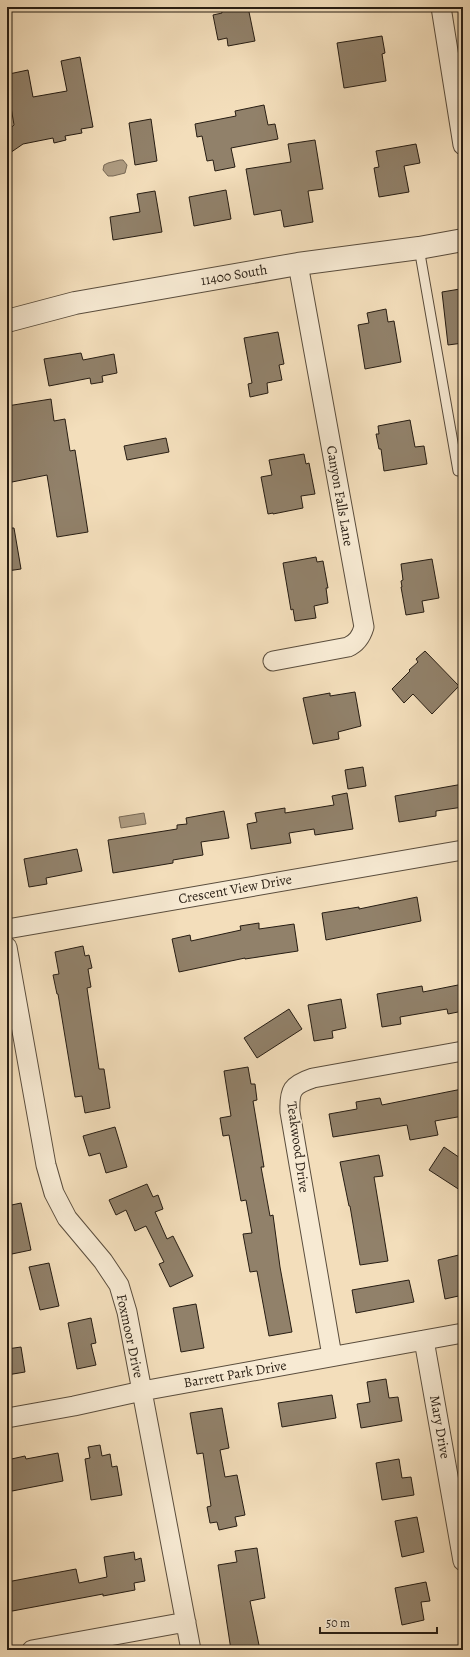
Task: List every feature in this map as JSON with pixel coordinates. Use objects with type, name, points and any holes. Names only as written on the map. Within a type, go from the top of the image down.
[{"type":"street","points":[[441,7],[463,145]]},
{"type":"street","name":"11400 South","points":[[7,321],[75,303],[298,264],[419,248],[463,240]]},
{"type":"street","name":"Canyon Falls Lane","points":[[273,661],[348,647],[357,642],[364,627],[298,264]]},
{"type":"street","name":"Crescent View Drive","points":[[7,929],[463,850]]},
{"type":"street","name":"Foxmoor Drive","points":[[7,947],[48,1172],[54,1192],[67,1218],[103,1261],[119,1285],[127,1312],[191,1650]]},
{"type":"street","name":"Teakwood Drive","points":[[332,1356],[290,1112],[289,1100],[292,1089],[300,1082],[313,1078],[463,1051]]},
{"type":"street","name":"Barrett Park Drive","points":[[7,1418],[74,1406],[142,1390],[463,1333]]},
{"type":"street","name":"Mary Drive","points":[[424,1340],[463,1561]]},
{"type":"street","points":[[32,1650],[186,1622]]},
{"type":"lane","points":[[419,248],[458,471]]},
{"type":"shaded area","points":[[123,160],[127,165],[125,173],[108,176],[103,170],[104,165]]},
{"type":"shaded area","points":[[144,813],[146,824],[121,828],[119,817]]},
{"type":"building","points":[[221,7],[248,7],[255,41],[228,46],[227,38],[218,40],[213,15],[222,13]]},
{"type":"building","points":[[382,36],[385,53],[382,54],[386,81],[344,88],[337,43]]},
{"type":"building","points":[[80,57],[93,127],[81,129],[82,133],[65,136],[66,140],[54,143],[53,138],[23,144],[7,155],[7,131],[14,125],[8,89],[11,88],[9,74],[28,70],[33,97],[67,91],[61,61]]},
{"type":"building","points":[[264,105],[268,125],[275,124],[278,139],[231,148],[235,167],[215,171],[213,160],[207,161],[202,136],[197,137],[195,124],[236,116],[235,111]]},
{"type":"building","points":[[151,119],[157,161],[135,165],[129,123]]},
{"type":"building","points":[[315,140],[323,189],[308,191],[313,222],[284,227],[281,210],[254,215],[246,169],[291,162],[288,144]]},
{"type":"building","points":[[416,144],[420,163],[404,166],[409,192],[379,197],[374,168],[379,167],[376,151]]},
{"type":"building","points":[[226,190],[231,219],[194,226],[189,197]]},
{"type":"building","points":[[155,191],[162,232],[113,240],[110,217],[140,212],[137,194]]},
{"type":"building","points":[[460,289],[463,311],[463,343],[448,345],[442,292]]},
{"type":"building","points":[[386,309],[388,322],[394,321],[401,362],[365,369],[358,325],[369,323],[367,313]]},
{"type":"building","points":[[278,332],[284,364],[279,365],[282,380],[267,383],[268,393],[250,397],[248,384],[252,383],[244,338]]},
{"type":"building","points":[[81,353],[83,360],[114,354],[117,373],[102,376],[103,382],[91,384],[90,378],[49,386],[44,359]]},
{"type":"building","points":[[51,399],[54,421],[65,419],[70,451],[75,450],[88,532],[57,537],[47,475],[7,483],[7,406]]},
{"type":"building","points":[[410,420],[415,447],[424,446],[427,464],[384,471],[381,449],[379,449],[376,434],[379,434],[378,426]]},
{"type":"building","points":[[166,438],[169,452],[127,460],[124,446]]},
{"type":"building","points":[[304,454],[306,464],[309,463],[315,494],[301,496],[303,508],[268,514],[261,477],[272,475],[269,460]]},
{"type":"building","points":[[7,528],[14,528],[21,569],[7,571]]},
{"type":"building","points":[[316,557],[317,562],[323,561],[328,588],[326,588],[328,603],[314,606],[316,618],[295,621],[293,609],[291,610],[283,563]]},
{"type":"building","points":[[432,559],[439,598],[422,601],[424,612],[406,615],[401,587],[401,581],[403,580],[401,564]]},
{"type":"building","points":[[425,651],[459,686],[432,714],[413,694],[404,703],[392,689],[418,662],[416,659]]},
{"type":"building","points":[[355,692],[361,726],[338,732],[339,739],[313,744],[303,698],[330,693],[330,696]]},
{"type":"building","points":[[363,767],[366,786],[348,789],[345,770]]},
{"type":"building","points":[[463,784],[463,807],[436,811],[436,816],[399,822],[395,796]]},
{"type":"building","points":[[347,793],[353,829],[315,835],[314,829],[289,833],[291,843],[251,849],[247,824],[257,822],[255,813],[285,808],[285,813],[334,805],[332,796]]},
{"type":"building","points":[[224,811],[229,838],[201,842],[203,855],[173,860],[173,863],[113,873],[108,840],[177,829],[177,825],[187,824],[186,818]]},
{"type":"building","points":[[77,849],[82,871],[46,878],[47,884],[29,887],[24,859]]},
{"type":"building","points":[[417,897],[421,921],[326,940],[322,913],[359,907],[359,909]]},
{"type":"building","points":[[259,923],[259,929],[294,924],[298,951],[245,958],[179,972],[172,939],[190,935],[191,941],[241,930],[240,926]]},
{"type":"building","points":[[83,946],[85,956],[89,955],[92,968],[88,969],[91,987],[87,988],[99,1069],[104,1069],[110,1108],[85,1113],[82,1096],[75,1097],[58,994],[53,975],[59,974],[55,952]]},
{"type":"building","points":[[463,984],[463,1011],[448,1014],[447,1009],[400,1017],[401,1024],[382,1027],[377,994],[422,986],[423,992]]},
{"type":"building","points":[[341,999],[346,1028],[332,1031],[333,1038],[314,1041],[308,1005]]},
{"type":"building","points":[[289,1009],[302,1029],[257,1058],[244,1038]]},
{"type":"building","points":[[248,1067],[251,1084],[255,1084],[257,1100],[253,1101],[264,1167],[261,1167],[270,1216],[273,1215],[280,1267],[292,1332],[269,1336],[257,1271],[250,1272],[243,1234],[252,1233],[246,1200],[241,1201],[229,1135],[223,1136],[220,1118],[231,1116],[224,1071]]},
{"type":"building","points":[[462,1089],[463,1116],[435,1121],[438,1135],[410,1140],[407,1125],[333,1137],[329,1114],[357,1109],[356,1102],[380,1098],[382,1105]]},
{"type":"building","points":[[115,1127],[127,1167],[106,1173],[100,1153],[89,1156],[83,1136]]},
{"type":"building","points":[[444,1147],[463,1160],[463,1192],[429,1170]]},
{"type":"building","points":[[379,1155],[383,1176],[374,1177],[388,1261],[360,1265],[350,1206],[340,1162]]},
{"type":"building","points":[[147,1184],[153,1197],[158,1195],[163,1209],[155,1212],[167,1239],[173,1236],[193,1276],[170,1287],[159,1264],[164,1262],[146,1226],[135,1231],[126,1210],[116,1215],[109,1200]]},
{"type":"building","points":[[21,1203],[31,1250],[7,1255],[7,1206]]},
{"type":"building","points":[[463,1254],[463,1278],[461,1279],[463,1295],[445,1299],[438,1260]]},
{"type":"building","points":[[49,1263],[59,1306],[40,1310],[29,1267]]},
{"type":"building","points":[[409,1280],[414,1302],[356,1313],[352,1290]]},
{"type":"building","points":[[196,1304],[204,1348],[181,1352],[173,1308]]},
{"type":"building","points":[[91,1318],[96,1343],[91,1344],[96,1365],[77,1369],[68,1323]]},
{"type":"building","points":[[21,1347],[25,1372],[7,1375],[7,1349]]},
{"type":"building","points":[[386,1379],[389,1398],[398,1397],[402,1421],[361,1428],[357,1404],[370,1402],[367,1382]]},
{"type":"building","points":[[332,1395],[336,1418],[282,1427],[278,1403]]},
{"type":"building","points":[[222,1408],[229,1448],[220,1450],[225,1477],[237,1475],[245,1515],[235,1517],[237,1526],[219,1530],[217,1522],[210,1523],[207,1507],[211,1506],[203,1453],[197,1454],[190,1413]]},
{"type":"building","points":[[100,1445],[102,1456],[110,1454],[112,1467],[117,1466],[122,1495],[91,1500],[85,1459],[90,1458],[88,1447]]},
{"type":"building","points":[[58,1453],[63,1481],[7,1492],[7,1460],[25,1456],[26,1459]]},
{"type":"building","points":[[399,1459],[402,1478],[411,1477],[414,1495],[382,1500],[376,1463]]},
{"type":"building","points":[[417,1517],[424,1552],[402,1557],[395,1521]]},
{"type":"building","points":[[257,1548],[265,1598],[250,1601],[260,1650],[231,1650],[218,1565],[237,1562],[235,1551]]},
{"type":"building","points":[[134,1552],[135,1560],[141,1558],[145,1581],[134,1583],[135,1590],[103,1596],[103,1594],[7,1612],[7,1582],[76,1569],[79,1583],[107,1577],[104,1557]]},
{"type":"building","points":[[426,1582],[430,1601],[421,1602],[424,1620],[402,1625],[395,1588]]}]
